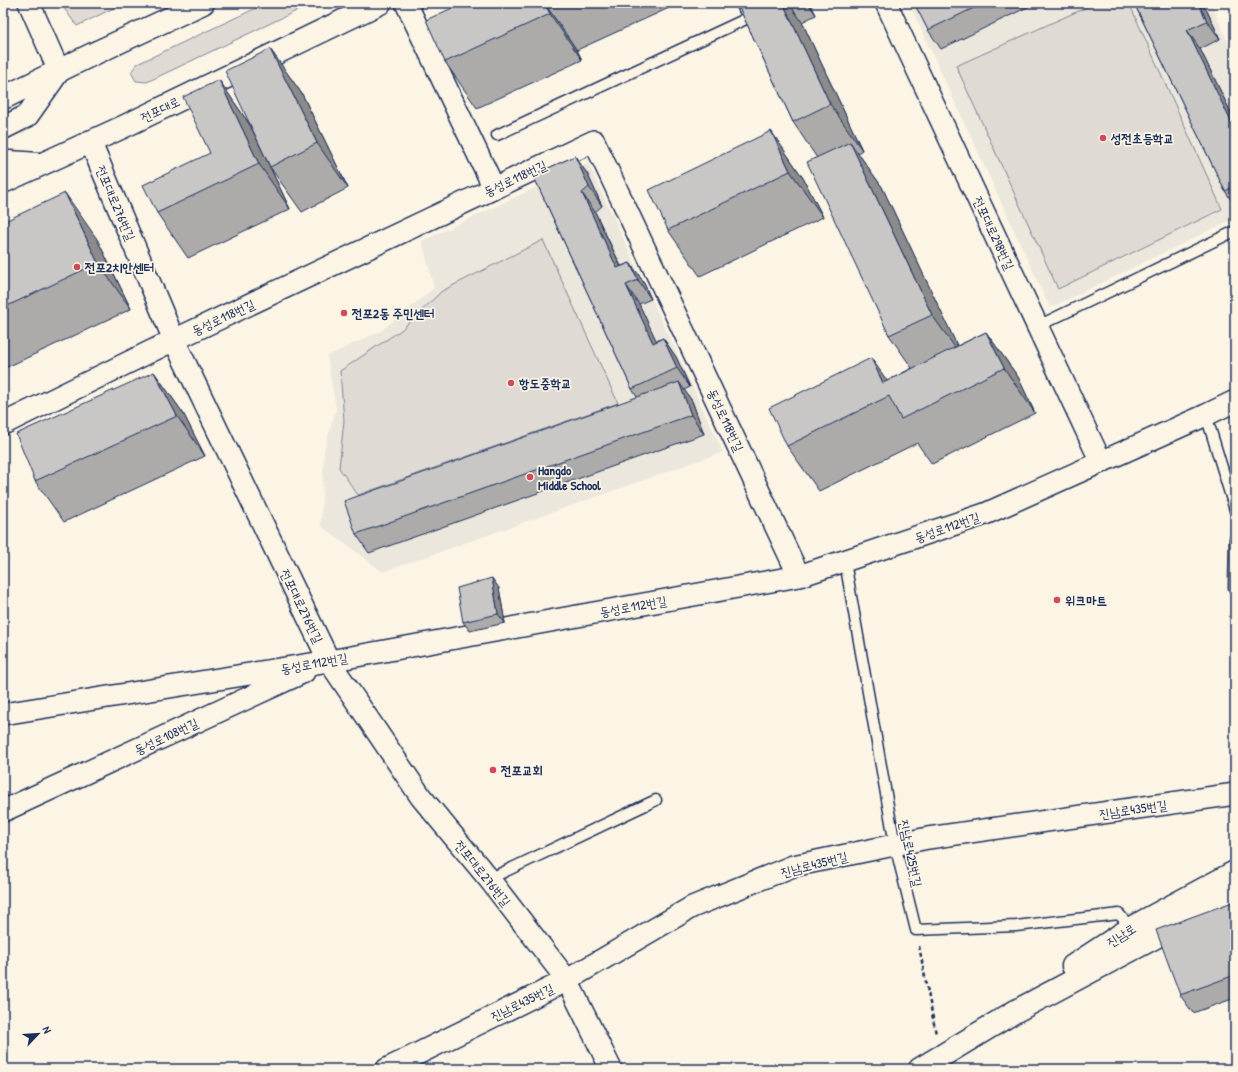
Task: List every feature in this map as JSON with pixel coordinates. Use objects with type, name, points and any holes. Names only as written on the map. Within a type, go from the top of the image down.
[{"type":"main road","points":[[3,98],[59,70],[203,3]]},
{"type":"main road","name":"전포대로","points":[[3,182],[125,126],[380,3]]},
{"type":"main road","points":[[3,128],[27,116],[59,70]]},
{"type":"main road","points":[[3,165],[9,162],[40,164]]},
{"type":"main road","name":"진남로","points":[[1016,1011],[1059,975],[1131,928],[1235,872]]},
{"type":"main road","name":"진남로","points":[[920,1069],[1016,1011],[1235,895]]},
{"type":"street","points":[[29,3],[59,70]]},
{"type":"street","points":[[406,3],[494,188]]},
{"type":"street","name":"전포대로298번길","points":[[886,3],[1101,462]]},
{"type":"street","name":"전포대로276번길","points":[[90,141],[174,340],[328,661],[421,797],[489,879],[567,980],[610,1069]]},
{"type":"street","name":"동성로118번길","points":[[3,424],[174,340],[594,141],[799,576]]},
{"type":"street","name":"동성로112번길","points":[[3,714],[328,661],[799,576],[845,562],[985,514],[1235,401]]},
{"type":"street","name":"동성로108번길","points":[[3,811],[328,661]]},
{"type":"street","name":"진남로435번길","points":[[387,1069],[567,980],[692,907],[792,866],[928,838],[1235,794]]},
{"type":"lane","points":[[496,135],[748,18],[741,3]]},
{"type":"lane","points":[[1038,326],[1235,231]]},
{"type":"lane","points":[[1206,415],[1235,510]]},
{"type":"lane","points":[[1234,588],[1235,539]]},
{"type":"lane","name":"진남로425번길","points":[[845,562],[895,845],[916,930]]},
{"type":"lane","points":[[489,879],[656,800]]},
{"type":"lane","points":[[916,930],[1016,926],[1119,914],[1131,928]]},
{"type":"path","points":[[916,930],[940,1057]]},
{"type":"shaded area","points":[[60,3],[124,3],[77,26]]},
{"type":"shaded area","points":[[267,3],[313,3],[147,82],[136,81],[131,72],[137,64]]},
{"type":"shaded area","name":"성전초등학교","points":[[909,3],[1211,3],[1235,58],[1235,218],[1050,308]]},
{"type":"shaded area","name":"성전초등학교","points":[[1096,3],[1129,3],[1222,209],[1058,289],[956,66]]},
{"type":"shaded area","name":"항도중학교","points":[[588,163],[723,452],[383,572],[321,526],[324,450],[336,409],[327,356],[381,331],[434,288],[422,241]]},
{"type":"shaded area","points":[[543,240],[618,403],[358,495],[339,468],[344,420],[340,371],[401,330],[442,291]]},
{"type":"building","points":[[463,3],[548,3],[545,4],[550,14],[445,62],[426,20]]},
{"type":"building","points":[[737,3],[783,3],[830,104],[793,122]]},
{"type":"building","points":[[914,3],[984,3],[928,30]]},
{"type":"building","points":[[1134,3],[1198,3],[1207,21],[1187,30],[1235,130],[1235,186],[1225,191]]},
{"type":"building","points":[[270,49],[317,143],[270,167],[225,71]]},
{"type":"building","points":[[219,80],[259,164],[157,213],[143,185],[210,153],[183,97]]},
{"type":"building","points":[[771,131],[790,171],[668,230],[649,190]]},
{"type":"building","points":[[850,142],[932,315],[889,335],[807,162]]},
{"type":"building","points":[[575,156],[589,187],[582,193],[617,268],[630,263],[638,280],[626,285],[653,343],[663,338],[677,368],[632,389],[533,175]]},
{"type":"building","points":[[65,193],[98,263],[3,308],[3,222]]},
{"type":"building","points":[[986,332],[1004,368],[901,419],[889,396],[787,446],[769,408],[871,358],[883,383]]},
{"type":"building","points":[[154,372],[177,416],[35,481],[16,434]]},
{"type":"building","points":[[679,382],[691,415],[356,534],[344,501]]},
{"type":"building","points":[[492,578],[498,614],[463,622],[457,588]]},
{"type":"building","points":[[1235,901],[1235,975],[1180,995],[1156,930]]},
{"type":"place","name":"성전초등학교","points":[[1103,138]]},
{"type":"place","name":"전포2치안센터","points":[[77,267]]},
{"type":"place","name":"전포2동 주민센터","points":[[344,313]]},
{"type":"place","name":"항도중학교","points":[[511,383]]},
{"type":"place","name":"Hangdo Middle School","points":[[530,477]]},
{"type":"place","name":"위크마트","points":[[1057,600]]},
{"type":"place","name":"전포교회","points":[[493,770]]}]
